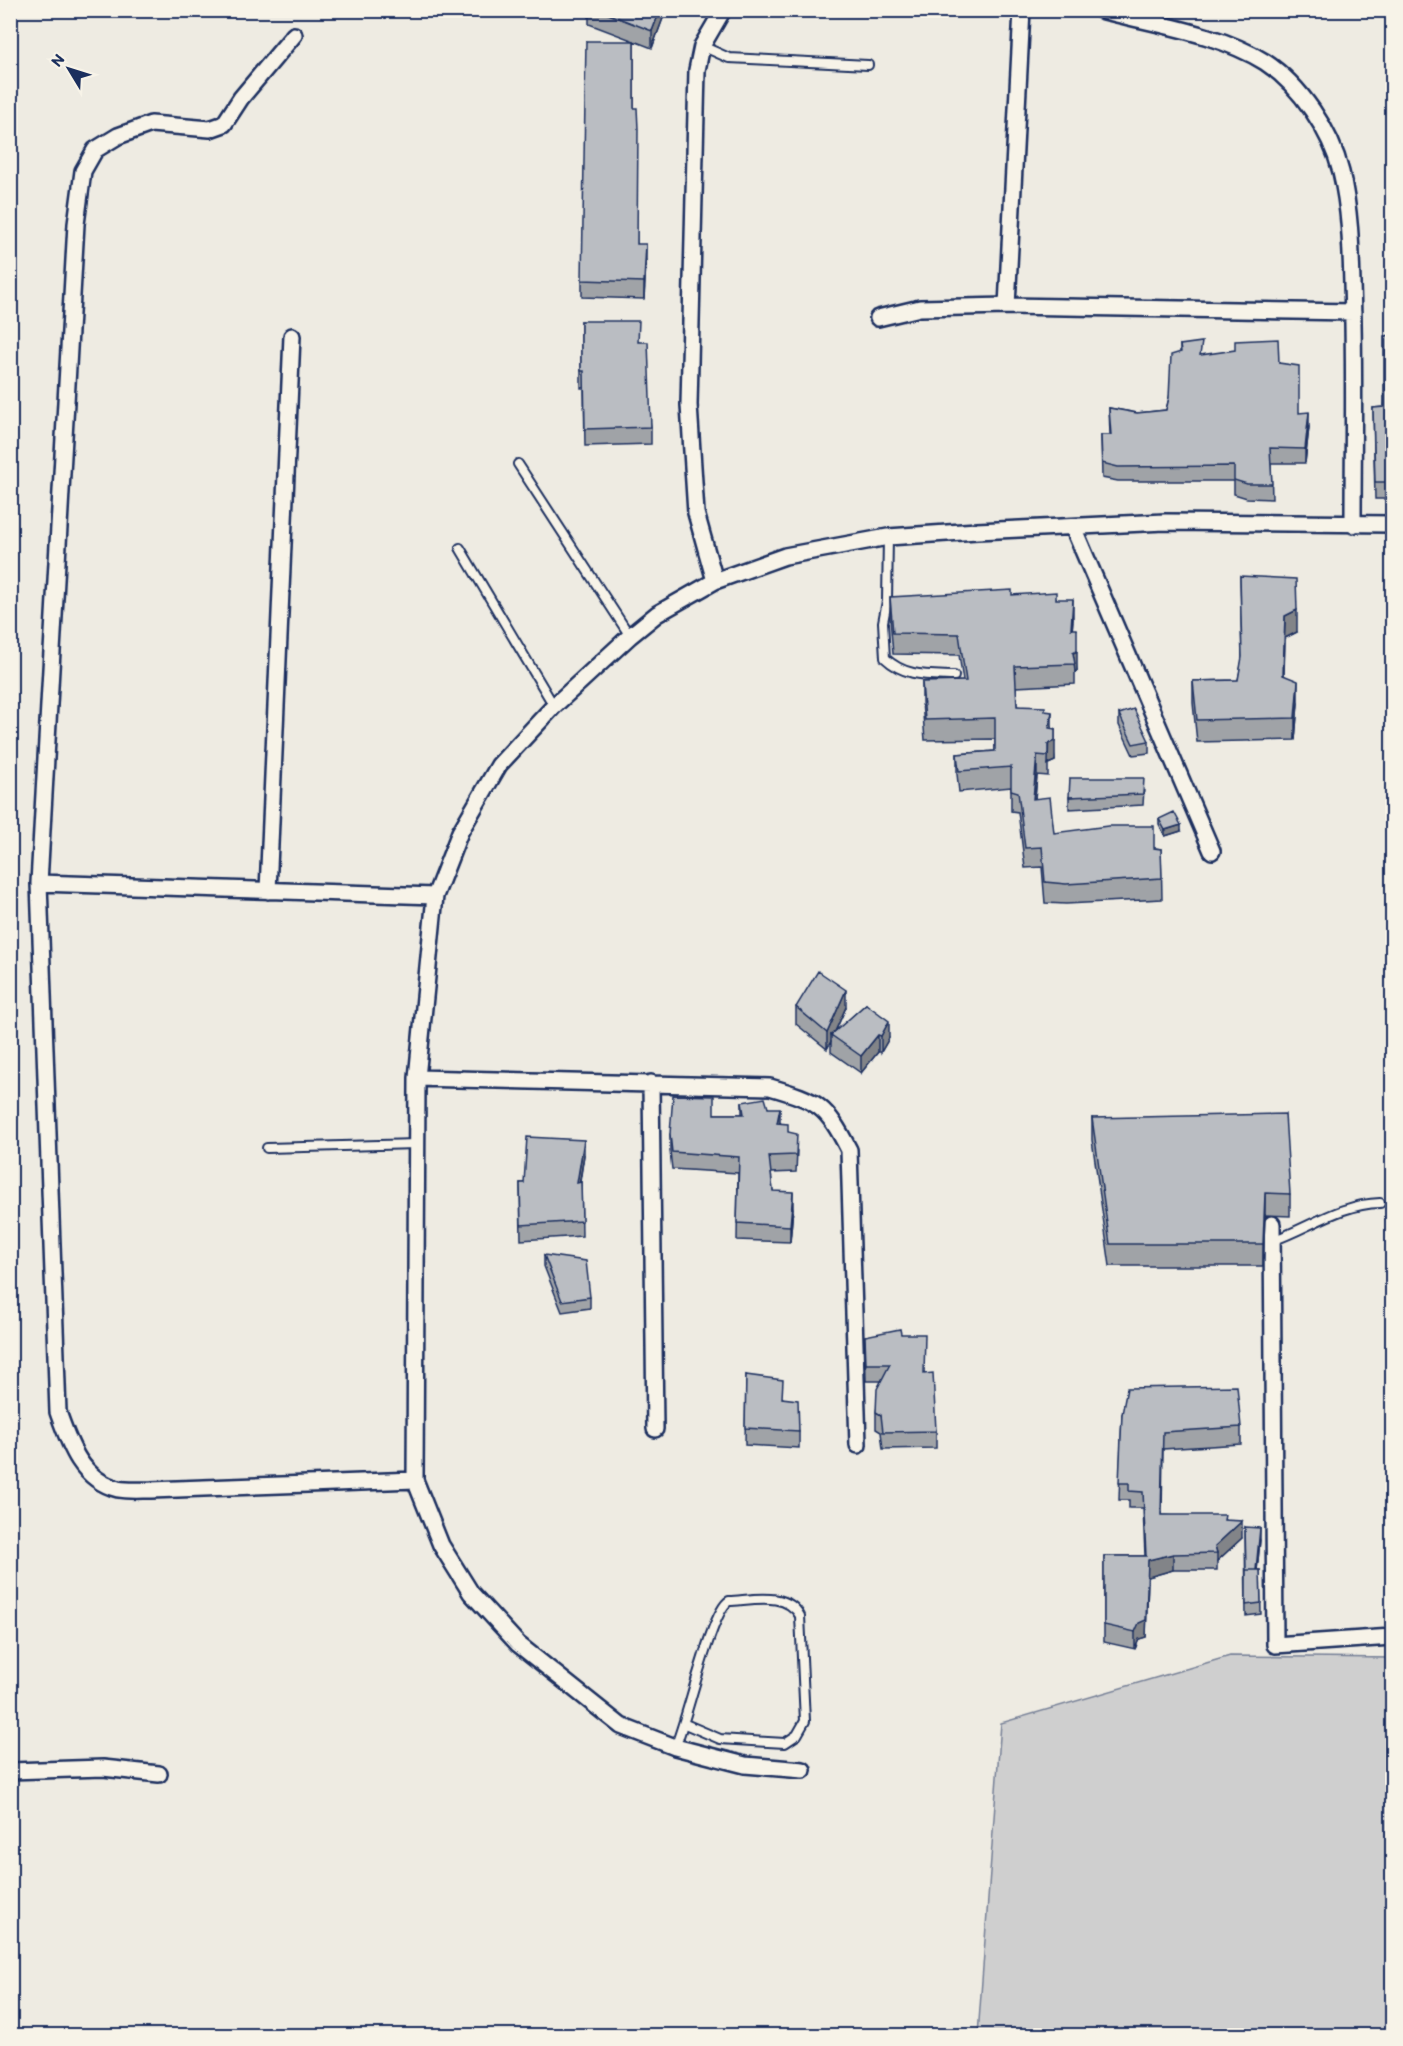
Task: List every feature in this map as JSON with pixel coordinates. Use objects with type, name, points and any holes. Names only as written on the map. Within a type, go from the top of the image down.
[{"type":"street","points":[[715,581],[696,513],[689,405],[697,70],[702,46],[723,10]]},
{"type":"street","points":[[1007,306],[1022,10]]},
{"type":"street","points":[[1101,10],[1234,46],[1266,63],[1290,84],[1321,124],[1341,170],[1349,219],[1353,312],[1353,525]]},
{"type":"street","points":[[294,35],[241,98],[224,124],[210,129],[151,124],[118,136],[95,150],[83,171],[75,224],[39,883],[58,1412],[72,1451],[92,1475],[117,1489],[151,1490],[415,1479]]},
{"type":"street","points":[[878,318],[920,308],[1007,306],[1353,312]]},
{"type":"street","points":[[268,891],[292,336]]},
{"type":"street","points":[[803,1770],[745,1765],[675,1747],[621,1726],[518,1644],[471,1593],[441,1545],[415,1479],[417,1078],[435,896],[460,832],[499,765],[554,706],[630,636],[657,614],[715,581],[785,556],[888,537],[1165,522],[1392,524]]},
{"type":"street","points":[[1073,527],[1212,851]]},
{"type":"street","points":[[39,883],[435,896]]},
{"type":"street","points":[[417,1078],[770,1087],[810,1099],[834,1121],[849,1150],[858,1446]]},
{"type":"street","points":[[651,1083],[655,1429]]},
{"type":"street","points":[[1272,1224],[1275,1645],[1392,1637]]},
{"type":"street","points":[[10,1771],[103,1768],[159,1774]]},
{"type":"lane","points":[[702,46],[729,58],[868,65]]},
{"type":"lane","points":[[518,464],[630,636]]},
{"type":"lane","points":[[888,537],[886,601],[882,636],[885,658],[898,670],[917,675],[954,676]]},
{"type":"lane","points":[[460,548],[554,706]]},
{"type":"lane","points":[[886,601],[898,601]]},
{"type":"lane","points":[[267,1148],[417,1144]]},
{"type":"lane","points":[[1272,1241],[1358,1203],[1380,1203]]},
{"type":"lane","points":[[675,1747],[686,1724],[714,1623],[724,1604],[729,1601],[780,1600],[789,1602],[800,1616],[805,1721],[797,1735],[785,1743],[720,1739],[686,1724]]},
{"type":"shaded area","points":[[1230,1656],[1392,1658],[1392,2035],[978,2035],[1001,1723]]},
{"type":"building","points":[[598,10],[660,10],[652,31]]},
{"type":"building","points":[[586,41],[634,41],[634,108],[637,108],[638,129],[637,244],[646,244],[644,282],[582,280]]},
{"type":"building","points":[[581,321],[639,321],[638,342],[648,342],[651,427],[585,429],[584,371],[581,371]]},
{"type":"building","points":[[1392,335],[1392,482],[1375,482],[1373,408],[1384,407],[1384,336]]},
{"type":"building","points":[[1278,339],[1279,363],[1299,366],[1299,413],[1309,412],[1305,449],[1270,448],[1272,484],[1247,484],[1234,480],[1234,466],[1118,467],[1102,463],[1101,435],[1111,435],[1109,408],[1137,413],[1166,410],[1169,398],[1171,355],[1181,352],[1180,345],[1202,342],[1200,355],[1235,350],[1235,341]]},
{"type":"building","points":[[1240,576],[1296,579],[1297,610],[1285,616],[1283,675],[1298,681],[1295,718],[1197,720],[1193,681],[1238,680],[1242,657]]},
{"type":"building","points":[[1012,590],[1012,595],[1056,592],[1056,599],[1073,599],[1071,629],[1077,629],[1077,651],[1073,653],[1075,664],[1015,666],[1017,706],[1045,707],[1045,711],[1052,712],[1049,728],[1055,729],[1055,741],[1048,744],[1048,756],[1037,755],[1033,799],[1050,797],[1054,833],[1108,826],[1154,826],[1154,848],[1161,849],[1162,878],[1066,884],[1045,882],[1042,847],[1025,848],[1018,792],[1011,790],[1011,767],[959,771],[957,754],[995,751],[995,718],[925,720],[922,682],[966,681],[959,634],[893,633],[890,597]]},
{"type":"building","points":[[1134,709],[1149,741],[1133,744],[1119,714]]},
{"type":"building","points":[[1070,778],[1144,778],[1143,794],[1069,797]]},
{"type":"building","points":[[1174,812],[1181,825],[1165,830],[1159,819]]},
{"type":"building","points":[[818,971],[846,990],[827,1033],[796,1007]]},
{"type":"building","points":[[866,1004],[889,1021],[881,1036],[878,1035],[861,1056],[831,1035]]},
{"type":"building","points":[[673,1095],[714,1096],[714,1114],[744,1114],[742,1102],[765,1098],[768,1108],[780,1108],[777,1123],[788,1124],[788,1132],[797,1134],[796,1155],[769,1156],[773,1191],[793,1192],[790,1226],[737,1223],[739,1157],[672,1152],[670,1134]]},
{"type":"building","points":[[1285,1114],[1290,1194],[1265,1193],[1263,1244],[1110,1244],[1092,1118]]},
{"type":"building","points":[[527,1137],[584,1140],[577,1183],[581,1182],[582,1221],[521,1225],[520,1183],[524,1183]]},
{"type":"building","points":[[544,1255],[586,1261],[590,1297],[562,1301]]},
{"type":"building","points":[[900,1329],[901,1334],[925,1334],[924,1374],[933,1373],[936,1431],[883,1432],[881,1415],[876,1412],[877,1389],[890,1364],[866,1364],[865,1336]]},
{"type":"building","points":[[746,1375],[783,1380],[782,1398],[798,1400],[799,1431],[745,1428]]},
{"type":"building","points":[[1237,1386],[1241,1427],[1163,1432],[1161,1515],[1225,1515],[1224,1520],[1242,1521],[1215,1546],[1217,1553],[1173,1554],[1148,1560],[1146,1620],[1139,1623],[1135,1632],[1104,1625],[1104,1556],[1146,1556],[1143,1492],[1129,1491],[1129,1483],[1119,1483],[1122,1414],[1127,1388]]},
{"type":"building","points":[[1245,1527],[1260,1528],[1256,1570],[1260,1570],[1261,1603],[1246,1605],[1246,1570]]}]
